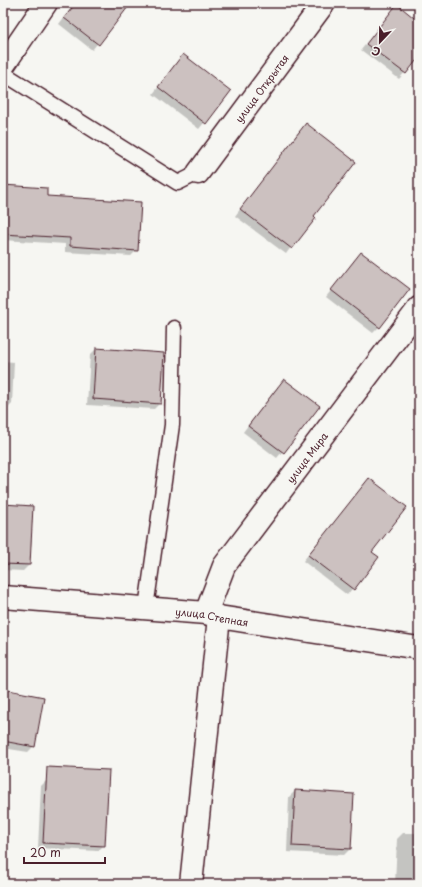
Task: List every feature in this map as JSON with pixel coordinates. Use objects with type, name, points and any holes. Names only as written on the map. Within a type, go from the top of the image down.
[{"type":"street","points":[[3,66],[46,3]]},
{"type":"street","name":"улица Открытая","points":[[198,173],[324,3]]},
{"type":"street","name":"улица Мира","points":[[191,884],[213,615],[224,566],[419,308]]},
{"type":"street","name":"улица Степная","points":[[3,597],[146,608],[213,615],[419,648]]},
{"type":"lane","points":[[3,73],[178,183],[198,173]]},
{"type":"lane","points":[[146,608],[172,425],[174,328]]},
{"type":"building","points":[[76,3],[131,3],[99,45],[64,18]]},
{"type":"building","points":[[397,4],[419,22],[419,57],[406,74],[366,44]]},
{"type":"building","points":[[183,54],[231,91],[206,124],[158,87]]},
{"type":"building","points":[[306,123],[356,162],[314,216],[316,218],[292,249],[240,209]]},
{"type":"building","points":[[3,185],[47,188],[47,196],[141,202],[138,251],[70,246],[70,238],[3,234]]},
{"type":"building","points":[[361,252],[410,289],[380,328],[331,290]]},
{"type":"building","points":[[96,348],[164,353],[161,404],[93,399]]},
{"type":"building","points":[[284,379],[320,406],[284,453],[248,426]]},
{"type":"building","points":[[369,478],[407,507],[372,552],[379,557],[354,590],[308,555]]},
{"type":"building","points":[[3,504],[33,506],[30,565],[3,564]]},
{"type":"building","points":[[3,689],[44,697],[35,747],[3,741]]},
{"type":"building","points":[[47,767],[109,770],[105,846],[43,843]]},
{"type":"building","points":[[295,790],[354,794],[351,849],[292,846]]}]
